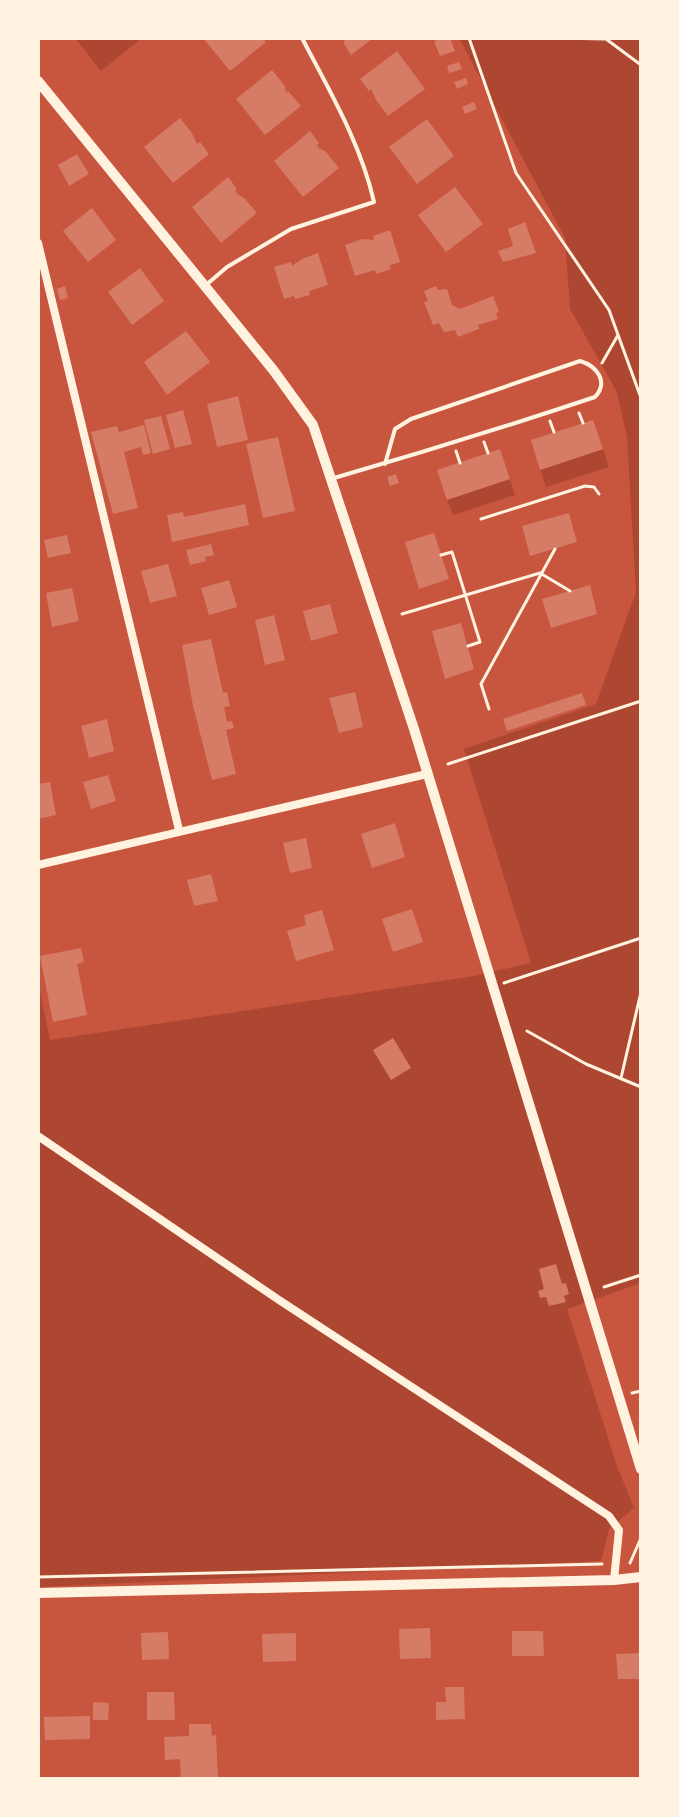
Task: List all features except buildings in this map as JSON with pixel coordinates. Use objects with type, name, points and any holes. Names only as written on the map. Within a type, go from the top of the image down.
[{"type":"street","points":[[38,81],[206,285],[313,425],[427,774],[641,1469]]},
{"type":"street","points":[[38,243],[179,830]]},
{"type":"street","points":[[38,865],[427,774]]},
{"type":"street","points":[[38,1136],[279,1300],[609,1516],[619,1530],[614,1580]]},
{"type":"street","points":[[38,1593],[641,1577]]},
{"type":"lane","points":[[206,285],[227,267],[291,229],[374,202],[370,182],[344,119],[302,38]]},
{"type":"lane","points":[[331,479],[385,464],[595,397],[601,391],[602,383],[597,370],[580,361],[411,419],[395,429],[385,464]]},
{"type":"path","points":[[469,38],[516,173],[609,310],[641,398]]},
{"type":"path","points":[[559,38],[606,39],[641,65]]},
{"type":"path","points":[[597,370],[618,335]]},
{"type":"path","points":[[635,379],[641,379]]},
{"type":"path","points":[[579,413],[583,423]]},
{"type":"path","points":[[550,421],[554,432]]},
{"type":"path","points":[[484,441],[488,453]]},
{"type":"path","points":[[456,450],[460,463]]},
{"type":"path","points":[[481,519],[585,486],[594,487],[599,494]]},
{"type":"path","points":[[489,709],[481,684],[555,549]]},
{"type":"path","points":[[441,555],[452,552],[480,642],[468,646]]},
{"type":"path","points":[[402,614],[540,573],[570,591]]},
{"type":"path","points":[[448,764],[641,701]]},
{"type":"path","points":[[493,986],[641,938]]},
{"type":"path","points":[[621,1078],[641,992]]},
{"type":"path","points":[[527,1031],[586,1064],[641,1087]]},
{"type":"path","points":[[604,1287],[641,1275]]},
{"type":"path","points":[[38,1577],[614,1564]]},
{"type":"shaded area","points":[[75,38],[142,38],[101,71]]},
{"type":"shaded area","points":[[459,38],[641,38],[641,1283],[567,1309],[617,1466],[634,1508],[609,1529],[601,1561],[38,1587],[38,982],[50,1040],[474,976],[531,963],[464,749],[596,704],[636,592],[627,437],[617,392],[570,309],[565,238]]},
{"type":"shaded area","points":[[603,449],[609,467],[546,487],[540,470]]},
{"type":"shaded area","points":[[510,479],[515,495],[453,515],[447,500]]}]
